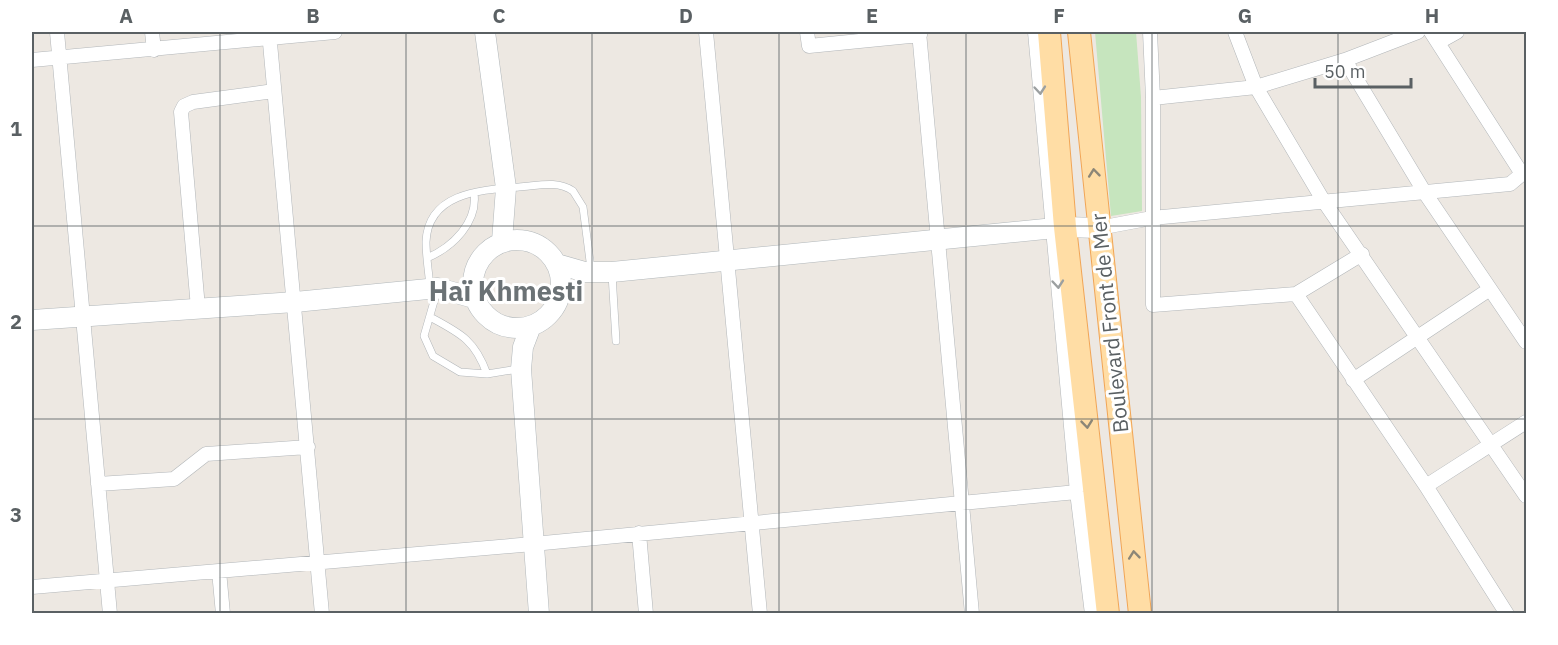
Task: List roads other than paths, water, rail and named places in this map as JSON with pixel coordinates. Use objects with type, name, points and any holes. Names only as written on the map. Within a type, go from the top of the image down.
[{"type":"main road","name":"Boulevard Front de Mer","points":[[1049,32],[1059,228],[1108,614]]},
{"type":"main road","name":"Boulevard Front de Mer","points":[[1079,32],[1140,614]]},
{"type":"street","points":[[57,32],[110,614]]},
{"type":"street","points":[[152,32],[154,50]]},
{"type":"street","points":[[32,60],[154,50],[269,34],[335,32]]},
{"type":"street","points":[[485,32],[506,196],[502,241]]},
{"type":"street","points":[[706,32],[761,613]]},
{"type":"street","points":[[807,32],[809,46],[920,33],[972,614]]},
{"type":"street","points":[[1035,32],[1059,228],[1077,492],[1092,614]]},
{"type":"street","points":[[1150,32],[1153,98],[1153,305],[1296,294],[1362,254]]},
{"type":"street","points":[[1234,32],[1256,87],[1323,200],[1527,496]]},
{"type":"street","points":[[1153,98],[1256,87],[1345,60],[1418,32]]},
{"type":"street","points":[[474,298],[474,272],[484,253],[502,241],[523,239],[539,245],[557,264],[588,272],[612,272],[1059,228],[1099,228],[1152,218],[1510,184],[1522,174],[1435,37],[1457,32]]},
{"type":"street","points":[[269,34],[322,614]]},
{"type":"street","points":[[1345,60],[1425,193],[1527,342]]},
{"type":"street","points":[[198,308],[182,112],[184,106],[193,102],[274,91]]},
{"type":"street","points":[[506,196],[523,239]]},
{"type":"street","points":[[438,288],[474,298],[490,319],[505,327],[531,326],[548,315],[554,307],[561,288],[557,264]]},
{"type":"street","points":[[32,320],[295,302],[438,288],[474,272]]},
{"type":"street","points":[[561,288],[588,272]]},
{"type":"street","points":[[1353,381],[1490,289]]},
{"type":"street","points":[[1296,294],[1426,486],[1507,614]]},
{"type":"street","points":[[531,326],[521,363],[539,614]]},
{"type":"street","points":[[505,327],[521,363]]},
{"type":"street","points":[[1426,486],[1490,443],[1527,422]]},
{"type":"street","points":[[98,484],[174,479],[206,454],[308,447]]},
{"type":"street","points":[[32,587],[533,544],[1077,492]]},
{"type":"street","points":[[639,533],[646,614]]},
{"type":"street","points":[[219,571],[223,614]]},
{"type":"lane","points":[[521,363],[487,374],[460,372],[442,364],[433,356],[424,336],[438,288],[427,258],[427,232],[443,206],[457,196],[474,193],[506,196],[554,184],[573,191],[583,207],[588,272]]},
{"type":"lane","points":[[427,258],[447,248],[466,226],[474,210],[474,193]]},
{"type":"lane","points":[[612,272],[616,341]]},
{"type":"lane","points":[[430,317],[470,342],[480,355],[487,374]]},
{"type":"district","name":"Haï Khmesti","points":[[506,292]]}]
